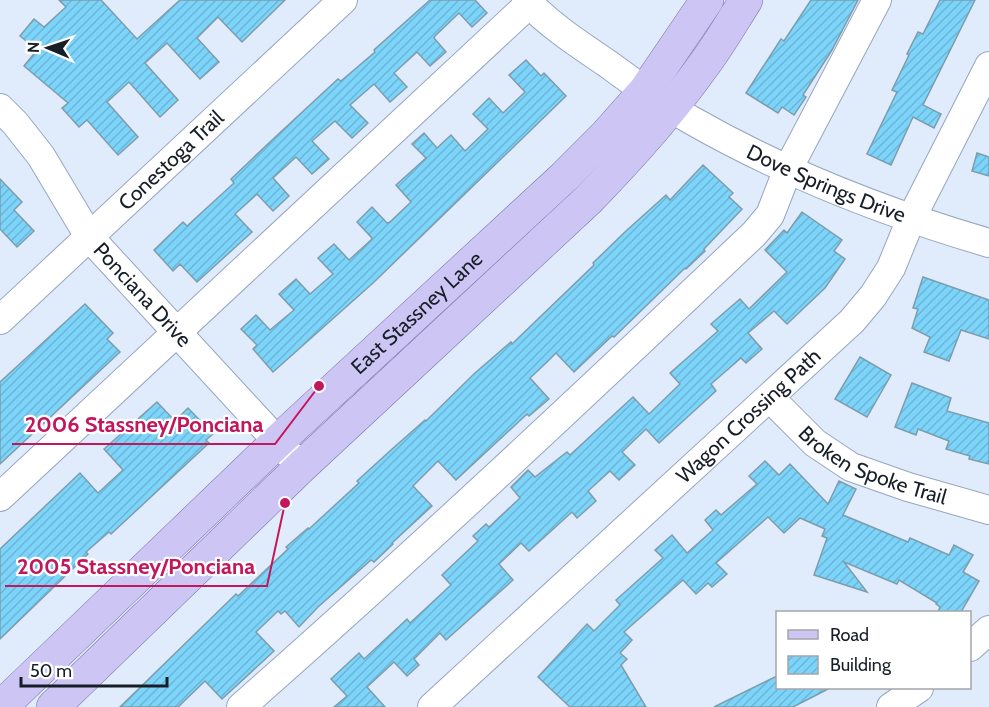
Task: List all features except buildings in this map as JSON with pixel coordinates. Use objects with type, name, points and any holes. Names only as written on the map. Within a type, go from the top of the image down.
[{"type":"main road","name":"East Stassney Lane","points":[[52,707],[302,467],[588,200],[632,155],[707,0]]},
{"type":"main road","name":"East Stassney Lane","points":[[1,707],[277,442],[564,177],[606,135],[704,65],[746,0]]},
{"type":"street","name":"Conestoga Trail","points":[[0,320],[343,0]]},
{"type":"street","points":[[242,707],[534,442],[754,234],[770,215],[788,169],[877,0]]},
{"type":"street","name":"Dove Springs Drive","points":[[528,2],[578,43],[658,100],[738,145],[788,169],[911,219],[989,243]]},
{"type":"street","points":[[0,497],[528,2]]},
{"type":"street","name":"Wagon Crossing Path","points":[[432,707],[852,321],[873,296],[891,268],[911,219],[989,66]]},
{"type":"street","name":"Ponciana Drive","points":[[0,108],[41,156],[90,238],[302,467]]},
{"type":"street","name":"Broken Spoke Trail","points":[[770,398],[815,443],[851,467],[908,487],[989,510]]},
{"type":"street","points":[[971,645],[989,630]]},
{"type":"street","points":[[891,707],[916,689]]},
{"type":"place","name":"2006 Stassney/Ponciana","points":[[319,386]]},
{"type":"place","name":"2005 Stassney/Ponciana","points":[[285,503]]}]
